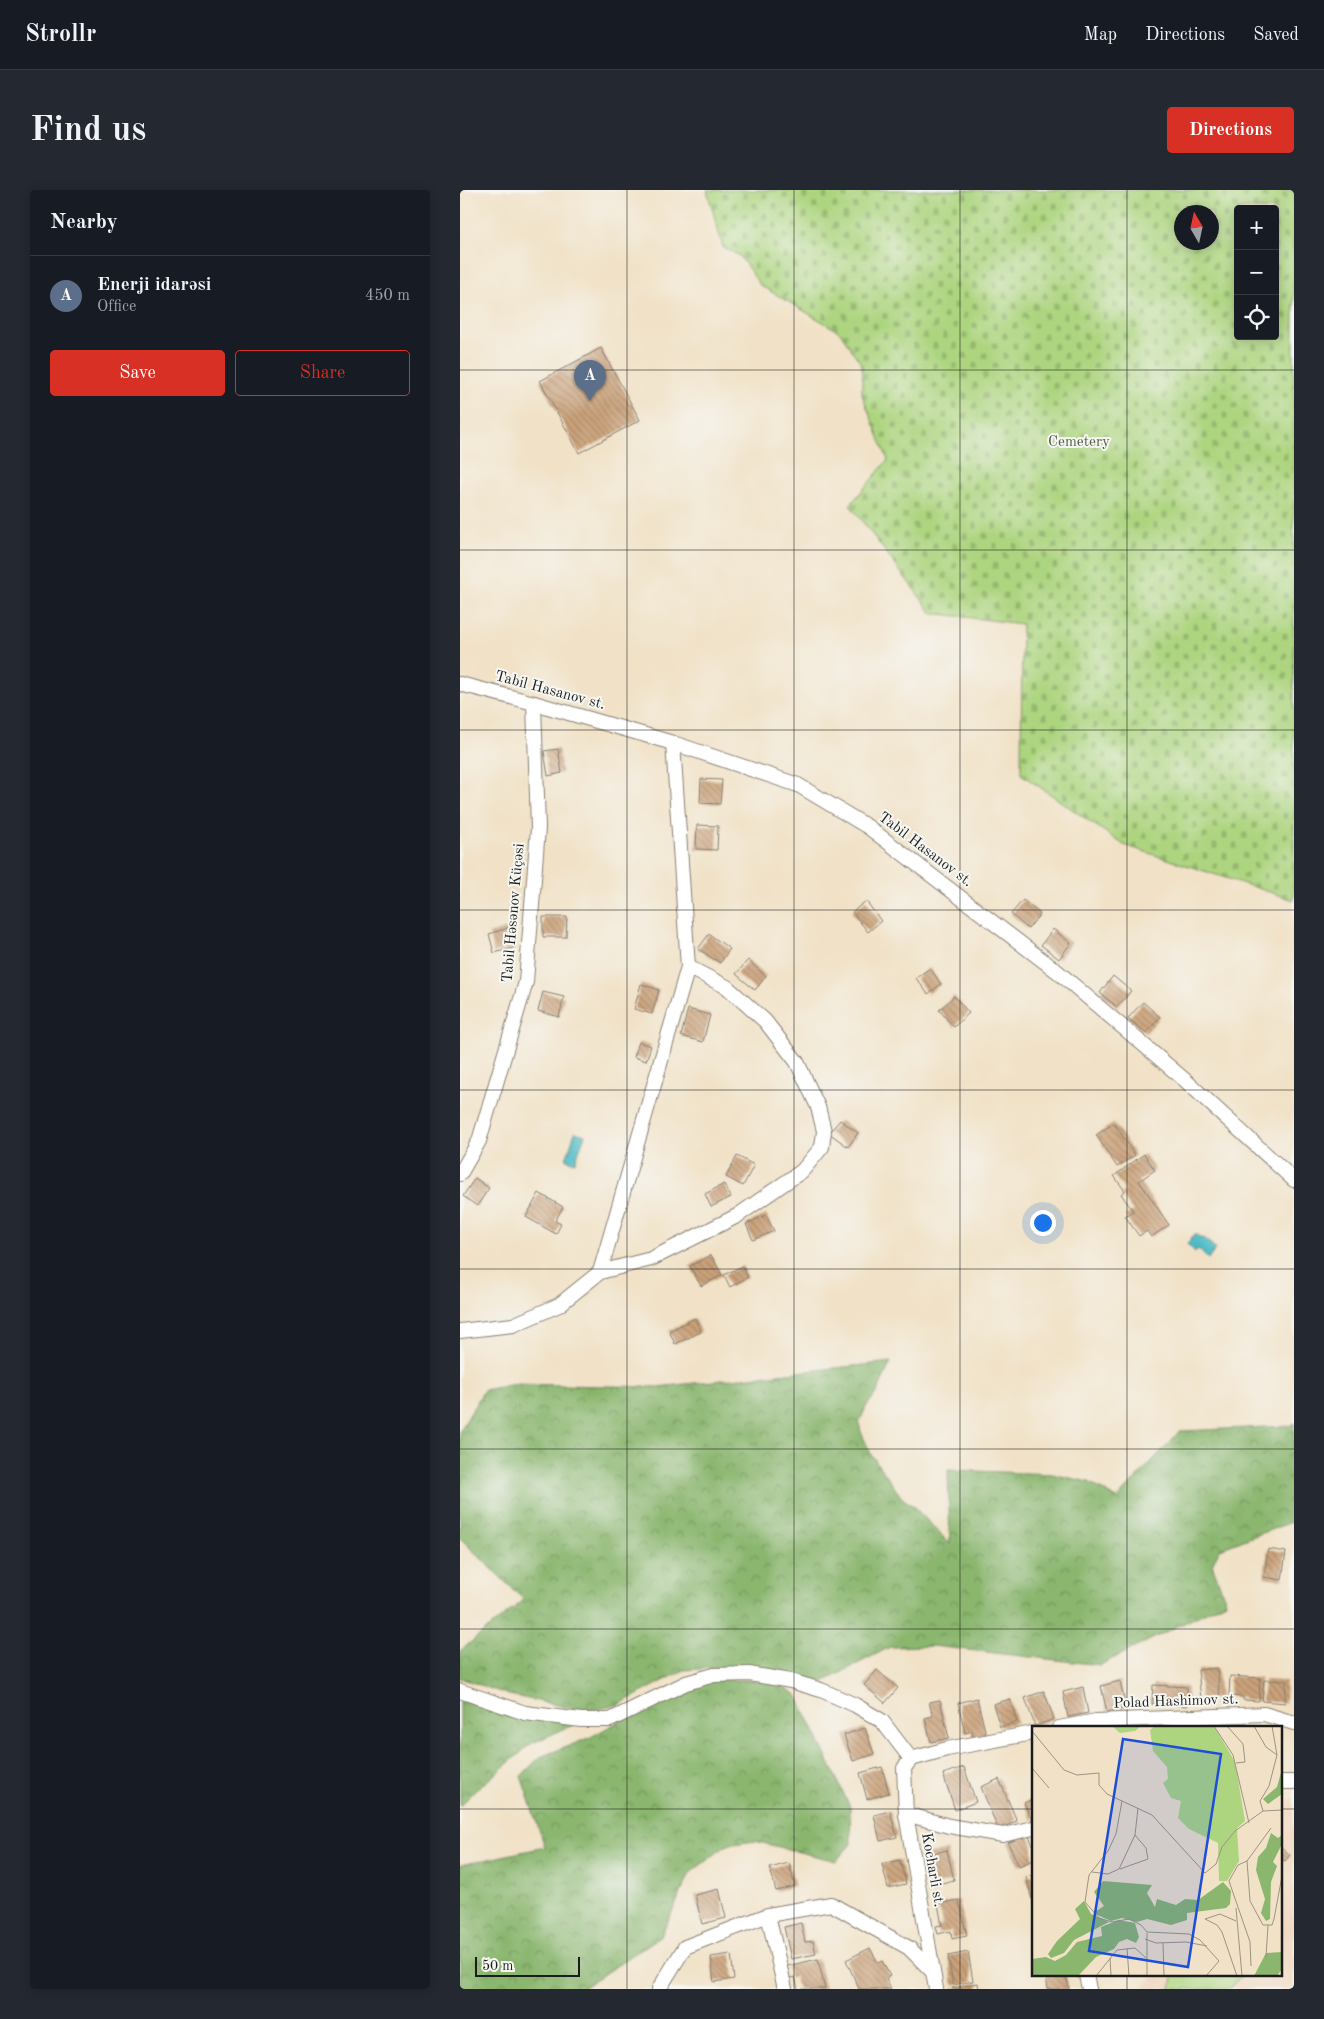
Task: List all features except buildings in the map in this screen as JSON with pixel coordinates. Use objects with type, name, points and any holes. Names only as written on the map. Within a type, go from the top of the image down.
[{"type":"street","name":"Tabil Hasanov st.","points":[[460,684],[673,743],[798,785],[868,827],[1058,972],[1186,1081],[1294,1180]]},
{"type":"street","name":"Tabil Həsənov Küçəsi","points":[[460,1174],[479,1141],[526,982],[538,828],[534,703]]},
{"type":"street","points":[[600,1272],[688,967],[673,743]]},
{"type":"street","points":[[460,1331],[513,1325],[559,1305],[600,1272],[650,1259],[737,1216],[802,1171],[822,1147],[824,1132],[818,1107],[797,1062],[765,1021],[727,987],[688,967]]},
{"type":"street","points":[[460,1691],[525,1713],[581,1720],[610,1720],[686,1683],[714,1675],[749,1674],[806,1686],[855,1705],[882,1721],[911,1759],[947,1749],[1032,1733]]},
{"type":"street","name":"Polad Hashimov st.","points":[[1070,1726],[1096,1721],[1264,1714],[1294,1723]]},
{"type":"street","name":"Kocharli st.","points":[[911,1759],[904,1768],[906,1814],[936,1989]]},
{"type":"street","points":[[906,1814],[950,1826],[1003,1835],[1032,1828]]},
{"type":"street","points":[[659,1989],[685,1947],[768,1915],[831,1904],[910,1948],[932,1970]]},
{"type":"street","points":[[768,1915],[785,1989]]},
{"type":"street","points":[[1086,1976],[1089,1989]]},
{"type":"shaded area","points":[[1294,1798],[1294,1989],[1142,1989],[1153,1976],[1282,1976],[1282,1806],[1288,1800]]},
{"type":"green space","name":"Cemetery","points":[[707,190],[1294,190],[1294,900],[1124,845],[1021,774],[1022,624],[932,613],[850,505],[888,460],[862,395],[862,365],[840,332],[760,285],[740,256],[723,247]]},
{"type":"green space","points":[[891,1362],[877,1392],[866,1407],[859,1423],[861,1432],[871,1454],[902,1498],[912,1505],[950,1544],[948,1470],[1052,1474],[1089,1482],[1117,1499],[1180,1431],[1289,1426],[1294,1423],[1294,1521],[1220,1549],[1212,1564],[1226,1602],[1100,1665],[933,1646],[890,1647],[817,1685],[770,1669],[729,1667],[684,1670],[618,1705],[597,1709],[576,1709],[509,1695],[460,1678],[460,1651],[524,1600],[460,1538],[460,1431],[484,1390],[515,1384],[657,1387]]},
{"type":"green space","points":[[715,1680],[748,1680],[783,1686],[797,1695],[850,1807],[851,1844],[836,1861],[755,1841],[727,1845],[690,1873],[661,1936],[581,1989],[460,1989],[460,1866],[545,1847],[521,1776],[540,1757],[589,1738],[666,1695]]},
{"type":"green space","points":[[460,1698],[513,1714],[580,1722],[532,1743],[476,1790],[460,1806]]},
{"type":"green space","points":[[1173,1976],[1240,1976],[1230,1989],[1171,1989]]},
{"type":"water","points":[[575,1132],[585,1135],[575,1162],[566,1159]]},
{"type":"water","points":[[1195,1234],[1202,1239],[1204,1238],[1216,1249],[1208,1259],[1198,1249],[1195,1252],[1187,1244]]},
{"type":"place","name":"Enerji idarəsi","points":[[590,401]]}]
